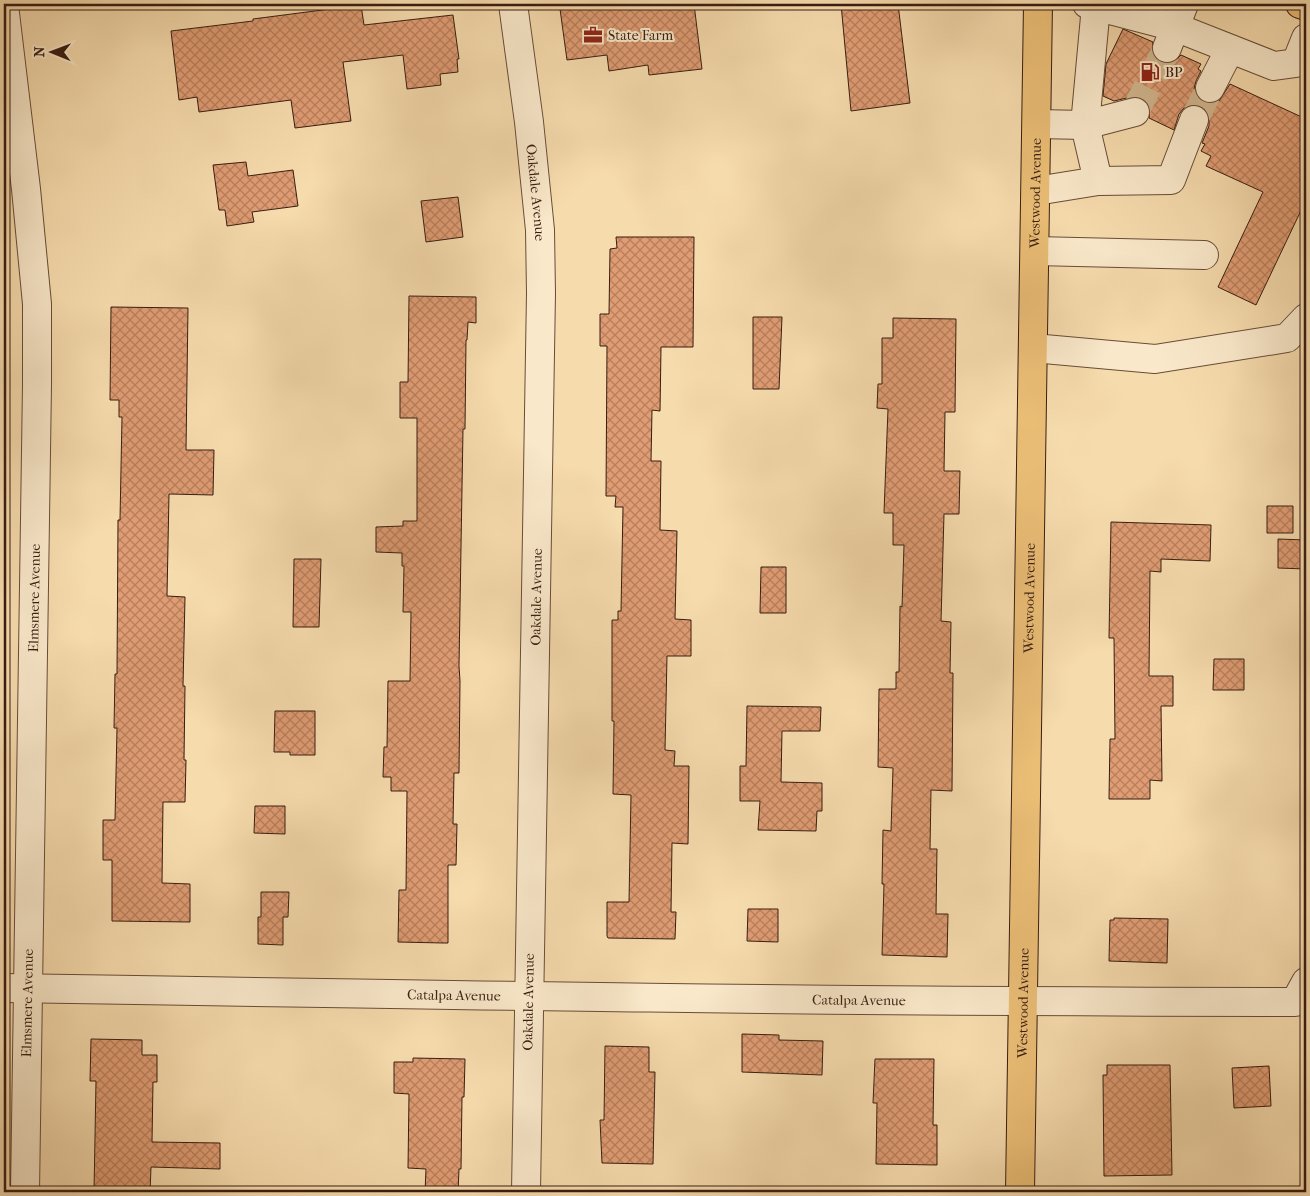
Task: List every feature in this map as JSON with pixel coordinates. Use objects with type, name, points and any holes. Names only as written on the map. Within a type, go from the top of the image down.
[{"type":"main road","name":"Westwood Avenue","points":[[1020,1192],[1038,4]]},
{"type":"main road","points":[[1300,4],[1306,6]]},
{"type":"street","name":"Oakdale Avenue","points":[[513,4],[529,122],[541,257],[526,1192]]},
{"type":"street","name":"Elmsmere Avenue","points":[[4,5],[26,188],[37,304],[37,394],[16,988],[25,1192]]},
{"type":"street","points":[[1098,181],[1085,125],[1092,5],[1175,26],[1274,66],[1296,63],[1306,38]]},
{"type":"street","points":[[1210,88],[1230,49]]},
{"type":"street","points":[[1037,124],[1085,125],[1135,112]]},
{"type":"street","points":[[1036,191],[1098,181],[1171,180],[1194,120]]},
{"type":"street","points":[[1035,251],[1204,255]]},
{"type":"street","points":[[1033,348],[1155,359],[1287,338],[1306,318]]},
{"type":"street","name":"Catalpa Avenue","points":[[16,988],[528,997],[1024,1002],[1294,1002],[1306,982]]},
{"type":"building","points":[[601,4],[694,4],[702,69],[649,75],[648,65],[609,71],[607,55],[567,60],[560,9]]},
{"type":"building","points":[[841,4],[898,4],[910,103],[851,111]]},
{"type":"building","points":[[361,5],[364,25],[453,15],[459,59],[457,59],[458,72],[440,74],[441,85],[407,89],[403,55],[343,62],[351,121],[295,128],[291,100],[199,112],[197,97],[179,100],[171,31]]},
{"type":"building","points":[[1123,29],[1153,42],[1152,51],[1155,58],[1161,62],[1170,63],[1181,55],[1201,64],[1198,69],[1201,71],[1194,89],[1197,97],[1203,102],[1211,104],[1219,101],[1230,84],[1306,119],[1306,200],[1256,305],[1218,287],[1263,192],[1206,166],[1211,156],[1201,151],[1205,144],[1202,143],[1209,126],[1209,118],[1206,111],[1200,106],[1192,105],[1184,108],[1179,114],[1174,130],[1149,118],[1150,108],[1146,101],[1140,97],[1114,101],[1103,96],[1106,64]]},
{"type":"building","points":[[246,162],[248,176],[293,170],[298,206],[252,212],[254,222],[227,226],[225,210],[219,210],[213,165]]},
{"type":"building","points":[[458,197],[463,237],[426,242],[421,201]]},
{"type":"building","points":[[616,237],[694,237],[693,347],[661,347],[660,411],[652,410],[651,461],[661,461],[660,530],[677,531],[675,619],[691,620],[691,656],[667,656],[665,750],[675,751],[674,766],[689,766],[688,844],[672,843],[671,912],[676,912],[675,939],[608,938],[607,936],[607,902],[629,902],[631,795],[613,794],[612,620],[618,620],[618,611],[621,611],[623,507],[615,507],[616,496],[606,496],[607,346],[600,346],[600,314],[609,314],[610,249],[617,248]]},
{"type":"building","points":[[409,296],[476,297],[476,323],[468,322],[466,340],[459,666],[459,773],[454,773],[453,824],[457,824],[456,865],[448,865],[448,943],[398,942],[399,890],[406,890],[407,791],[391,791],[391,777],[383,777],[384,747],[387,747],[388,681],[410,681],[411,612],[403,612],[404,566],[402,566],[402,553],[376,552],[376,527],[403,526],[403,521],[417,521],[417,418],[400,418],[400,382],[408,382]]},
{"type":"building","points":[[111,307],[188,308],[186,450],[214,450],[213,495],[169,494],[167,596],[185,597],[183,686],[185,686],[184,760],[186,760],[185,802],[163,802],[162,883],[190,884],[190,922],[112,921],[112,860],[103,860],[103,820],[115,820],[117,728],[114,728],[115,674],[117,674],[118,520],[120,520],[122,417],[119,417],[119,400],[110,400]]},
{"type":"building","points":[[753,317],[782,317],[779,389],[753,389]]},
{"type":"building","points":[[893,318],[956,319],[955,412],[945,412],[944,471],[960,471],[959,514],[944,514],[941,621],[951,622],[950,673],[953,673],[952,791],[931,790],[930,849],[937,849],[936,914],[948,914],[947,957],[882,955],[883,830],[891,831],[893,768],[878,767],[879,689],[896,689],[896,672],[899,672],[900,606],[902,607],[904,545],[893,545],[893,513],[884,513],[888,409],[877,408],[878,384],[882,384],[882,338],[893,338]]},
{"type":"building","points":[[1267,506],[1293,506],[1293,533],[1267,533]]},
{"type":"building","points":[[1111,522],[1211,525],[1210,561],[1161,559],[1161,572],[1150,571],[1149,676],[1173,676],[1173,706],[1161,706],[1162,781],[1150,780],[1150,799],[1109,799],[1110,739],[1115,739],[1114,638],[1109,638]]},
{"type":"building","points":[[1278,539],[1306,540],[1306,569],[1278,568]]},
{"type":"building","points":[[294,559],[321,559],[319,627],[293,627]]},
{"type":"building","points":[[761,567],[786,567],[786,613],[760,613]]},
{"type":"building","points":[[1214,659],[1244,659],[1244,690],[1213,690]]},
{"type":"building","points":[[747,706],[821,707],[820,731],[782,731],[781,782],[822,783],[822,811],[817,811],[816,831],[758,830],[760,801],[740,801],[740,766],[746,766]]},
{"type":"building","points":[[275,711],[315,711],[315,755],[290,755],[290,752],[274,752]]},
{"type":"building","points":[[255,806],[285,806],[285,834],[254,833]]},
{"type":"building","points":[[261,892],[289,892],[288,917],[283,917],[283,945],[258,944],[258,917],[261,917]]},
{"type":"building","points":[[748,909],[778,909],[778,942],[747,941]]},
{"type":"building","points":[[1114,918],[1168,919],[1167,963],[1109,961],[1110,920],[1114,920]]},
{"type":"building","points":[[742,1034],[779,1035],[779,1040],[823,1041],[822,1075],[742,1072]]},
{"type":"building","points":[[91,1039],[142,1040],[142,1055],[157,1055],[157,1082],[153,1082],[152,1142],[220,1143],[220,1169],[151,1167],[150,1192],[94,1192],[96,1081],[90,1081]]},
{"type":"building","points":[[605,1046],[649,1047],[649,1072],[655,1072],[653,1164],[602,1163],[600,1120],[604,1120]]},
{"type":"building","points":[[413,1058],[465,1059],[464,1097],[462,1097],[461,1169],[459,1169],[458,1192],[425,1192],[426,1169],[408,1168],[409,1094],[394,1093],[394,1062],[413,1062]]},
{"type":"building","points":[[875,1059],[934,1059],[933,1125],[937,1125],[937,1165],[876,1164],[877,1103],[873,1103]]},
{"type":"building","points":[[1107,1065],[1170,1065],[1172,1175],[1104,1176],[1103,1075],[1107,1075]]},
{"type":"building","points":[[1269,1066],[1271,1106],[1234,1108],[1232,1068]]},
{"type":"tunnel","points":[[1135,112],[1167,48]]},
{"type":"tunnel","points":[[1194,120],[1210,88]]},
{"type":"place","name":"State Farm","points":[[593,35]]},
{"type":"place","name":"BP","points":[[1150,72]]}]
